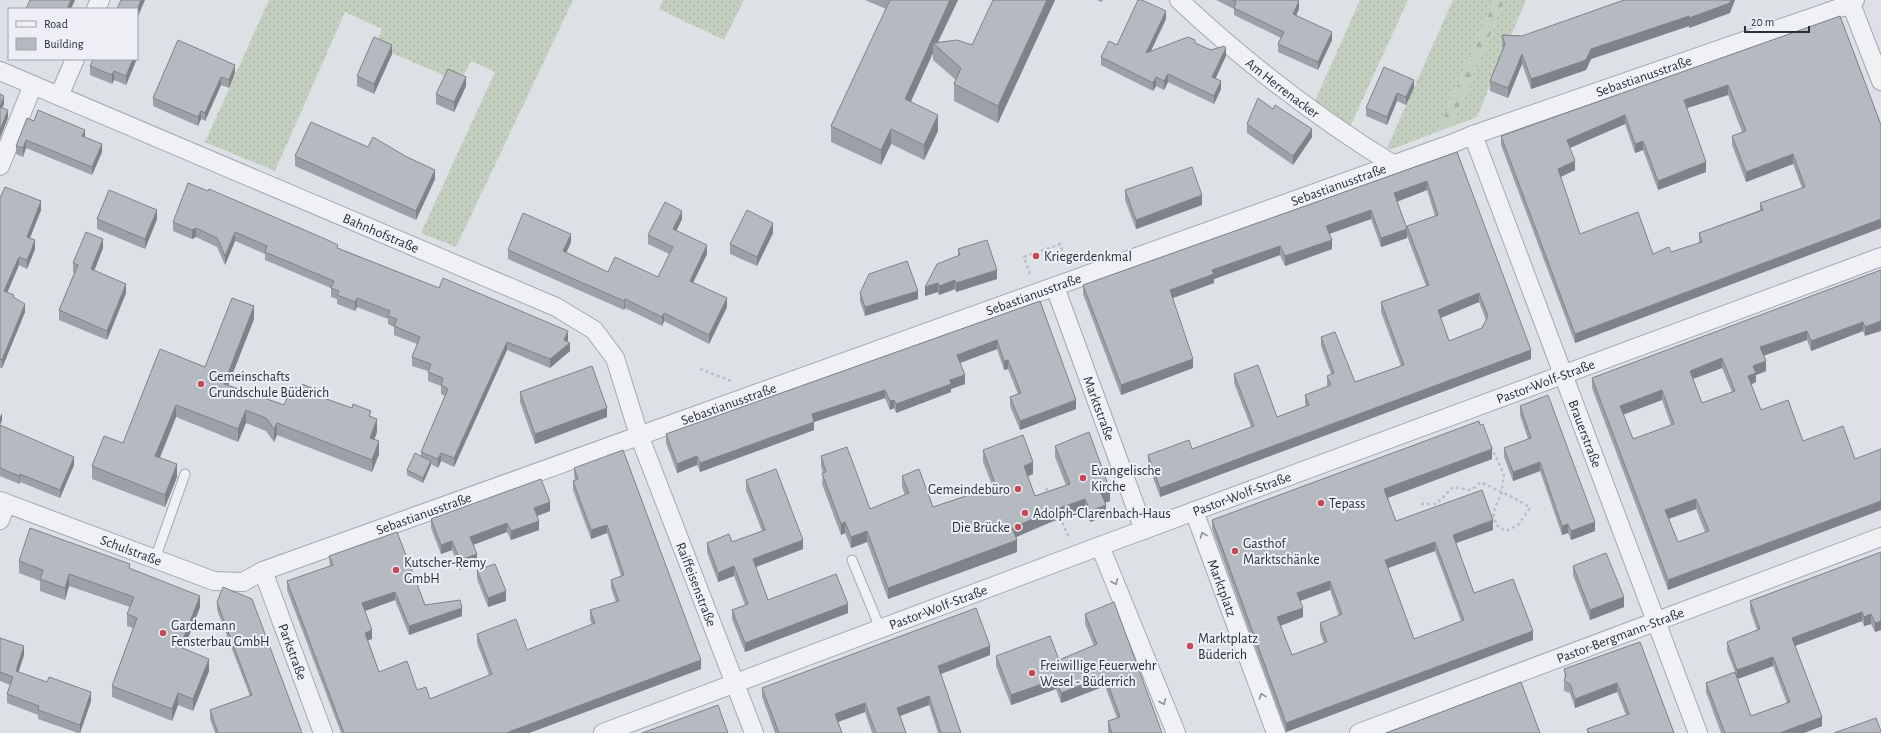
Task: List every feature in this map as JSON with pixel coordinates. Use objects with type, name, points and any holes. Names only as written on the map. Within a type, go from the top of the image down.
[{"type":"street","name":"Am Herrenacker","points":[[1179,0],[1259,71],[1346,135],[1394,165]]},
{"type":"street","name":"Sebastianusstraße","points":[[263,570],[1037,294],[1473,135],[1853,2]]},
{"type":"street","points":[[1853,2],[1881,82]]},
{"type":"street","points":[[59,96],[75,60]]},
{"type":"street","name":"Bahnhofstraße","points":[[0,71],[556,307],[594,330],[615,358],[639,435]]},
{"type":"street","points":[[0,166],[33,85]]},
{"type":"street","name":"Brauerstraße","points":[[1473,135],[1698,733]]},
{"type":"street","name":"Pastor-Wolf-Straße","points":[[603,733],[1100,546],[1881,257]]},
{"type":"street","name":"Marktstraße","points":[[1055,287],[1144,530]]},
{"type":"street","name":"Raiffeisenstraße","points":[[639,435],[736,682],[754,733]]},
{"type":"street","name":"Schulstraße","points":[[2,508],[155,558],[214,581],[244,582],[263,570]]},
{"type":"street","name":"Marktplatz","points":[[1194,511],[1276,733]]},
{"type":"street","name":"Pastor-Bergmann-Straße","points":[[1359,733],[1881,537]]},
{"type":"street","points":[[1100,546],[1176,733]]},
{"type":"street","name":"Parkstraße","points":[[263,570],[323,733]]},
{"type":"lane","points":[[155,558],[185,474]]},
{"type":"lane","points":[[852,560],[880,628]]},
{"type":"path","points":[[1037,294],[1024,257],[1060,244],[1074,280]]},
{"type":"path","points":[[1421,504],[1436,504],[1453,487],[1471,490],[1481,482],[1502,494],[1518,499],[1530,508],[1518,525],[1506,531],[1496,525],[1493,513],[1502,494],[1504,474],[1489,441]]},
{"type":"path","points":[[1046,488],[1052,501]]},
{"type":"path","points":[[1058,514],[1077,555]]},
{"type":"green space","points":[[269,0],[573,0],[456,247],[421,233],[495,72],[471,61],[460,82],[375,46],[382,29],[345,12],[275,171],[205,142]]},
{"type":"green space","points":[[663,0],[744,0],[724,40],[659,9]]},
{"type":"green space","points":[[1360,0],[1408,0],[1349,129],[1314,103]]},
{"type":"green space","points":[[1453,0],[1495,0],[1437,132],[1392,149],[1387,148]]},
{"type":"green space","points":[[1495,0],[1505,0],[1451,127],[1437,132]]},
{"type":"green space","points":[[1505,0],[1526,0],[1477,117],[1451,127]]},
{"type":"building","points":[[30,0],[71,0],[67,8],[26,8]]},
{"type":"building","points":[[121,0],[141,0],[138,8],[117,8]]},
{"type":"building","points":[[890,0],[950,0],[905,99],[938,115],[924,145],[891,129],[881,150],[831,126]]},
{"type":"building","points":[[993,0],[1047,0],[998,106],[954,84],[961,68],[933,43],[957,40],[972,45]]},
{"type":"building","points":[[1138,0],[1142,0],[1166,11],[1146,53],[1188,37],[1195,40],[1195,43],[1211,50],[1224,46],[1226,48],[1212,77],[1221,81],[1214,96],[1168,74],[1164,81],[1156,77],[1153,83],[1101,57],[1109,41],[1117,45]]},
{"type":"building","points":[[1232,0],[1299,1],[1293,14],[1332,32],[1318,62],[1278,44],[1284,32],[1234,8],[1236,2]]},
{"type":"building","points":[[1624,0],[1731,0],[1730,3],[1689,18],[1689,16],[1591,49],[1586,60],[1531,79],[1522,54],[1508,88],[1490,81],[1505,44],[1502,35],[1522,36]]},
{"type":"building","points":[[1840,16],[1881,125],[1881,219],[1575,334],[1501,136]],"holes":[[[1728,85],[1746,131],[1732,136],[1746,172],[1793,154],[1805,187],[1760,203],[1763,210],[1699,233],[1702,242],[1671,252],[1669,247],[1653,254],[1638,212],[1580,234],[1558,169],[1575,161],[1567,140],[1625,115],[1635,144],[1643,141],[1658,181],[1706,162],[1684,100]]]},
{"type":"building","points":[[374,37],[392,45],[374,84],[357,76]]},
{"type":"building","points":[[178,40],[235,65],[229,80],[221,77],[205,113],[201,111],[198,117],[153,98]]},
{"type":"building","points":[[93,60],[133,60],[126,76],[114,71],[112,75],[90,66]]},
{"type":"building","points":[[1384,67],[1414,80],[1406,97],[1397,93],[1387,117],[1366,108]]},
{"type":"building","points":[[448,69],[466,77],[454,102],[436,94]]},
{"type":"building","points":[[0,94],[4,96],[0,107]]},
{"type":"building","points":[[1258,98],[1273,109],[1275,105],[1312,129],[1293,156],[1247,124]]},
{"type":"building","points":[[0,107],[8,110],[0,130]]},
{"type":"building","points":[[38,110],[85,130],[82,136],[102,144],[92,167],[26,140],[23,148],[16,146],[27,118],[34,121]]},
{"type":"building","points":[[311,122],[368,147],[373,137],[407,157],[435,170],[416,211],[295,156]]},
{"type":"building","points":[[1457,152],[1531,350],[1160,488],[1148,455],[1189,440],[1192,449],[1254,426],[1234,374],[1258,365],[1277,417],[1309,405],[1305,395],[1331,385],[1327,376],[1334,373],[1321,337],[1335,332],[1355,382],[1404,365],[1381,302],[1429,285],[1407,226],[1438,215],[1427,181],[1394,193],[1407,229],[1381,238],[1371,210],[1326,226],[1332,240],[1285,256],[1280,246],[1212,270],[1214,274],[1170,290],[1193,359],[1121,385],[1083,285]],"holes":[[[1479,293],[1488,316],[1482,328],[1449,341],[1438,310]]]},
{"type":"building","points":[[1192,167],[1202,195],[1136,220],[1125,190]]},
{"type":"building","points":[[188,183],[208,191],[209,189],[323,238],[338,245],[337,248],[439,288],[443,278],[568,331],[564,340],[570,343],[550,359],[507,342],[454,458],[441,453],[438,459],[421,452],[448,389],[441,385],[443,378],[428,372],[431,364],[412,357],[420,337],[394,326],[397,319],[388,316],[390,311],[357,298],[355,302],[337,295],[339,291],[331,288],[334,281],[265,252],[267,246],[235,232],[225,256],[217,238],[196,228],[192,230],[173,222]]},
{"type":"building","points":[[5,187],[41,201],[27,237],[35,240],[31,251],[27,260],[19,257],[4,291],[14,295],[13,297],[25,304],[2,360],[0,359],[0,198]]},
{"type":"building","points":[[109,190],[157,210],[145,239],[97,219]]},
{"type":"building","points":[[665,202],[682,211],[673,229],[707,245],[690,281],[727,298],[709,335],[664,313],[662,317],[625,299],[624,301],[508,250],[523,213],[571,234],[563,251],[608,272],[615,257],[658,277],[673,247],[648,235]]},
{"type":"building","points":[[747,210],[773,223],[757,257],[730,244]]},
{"type":"building","points":[[86,232],[103,239],[91,269],[126,284],[107,331],[59,310],[78,265],[73,263]]},
{"type":"building","points":[[987,240],[997,270],[956,283],[955,280],[939,286],[938,283],[925,287],[937,264],[960,255],[958,249]]},
{"type":"building","points":[[907,261],[918,291],[865,307],[860,293],[869,274]]},
{"type":"building","points":[[1881,270],[1881,321],[1865,327],[1863,322],[1811,341],[1807,331],[1760,347],[1766,361],[1753,366],[1756,373],[1748,376],[1761,410],[1788,400],[1803,441],[1843,426],[1855,459],[1881,449],[1881,501],[1668,580],[1592,378]],"holes":[[[1722,358],[1735,391],[1702,403],[1690,371]],[[1662,390],[1674,424],[1633,439],[1620,406]],[[1696,499],[1709,531],[1678,542],[1665,510]]]},
{"type":"building","points":[[232,298],[254,306],[224,384],[284,405],[292,386],[300,389],[302,384],[319,391],[318,396],[352,408],[353,404],[371,411],[369,416],[377,419],[370,438],[379,441],[372,460],[277,423],[274,429],[266,418],[246,410],[238,429],[176,405],[155,456],[177,464],[165,495],[92,466],[104,436],[123,443],[160,349],[205,367]]},
{"type":"building","points":[[1040,301],[1076,400],[1020,421],[1010,397],[1021,393],[1008,360],[1004,361],[997,340],[957,355],[965,375],[950,380],[951,384],[896,404],[894,400],[890,401],[885,390],[812,414],[814,422],[700,463],[697,456],[677,464],[666,434]]},
{"type":"building","points":[[592,366],[607,408],[535,434],[520,392]]},
{"type":"building","points":[[1548,395],[1595,522],[1571,531],[1568,524],[1562,526],[1540,462],[1513,472],[1504,448],[1531,438],[1520,406]]},
{"type":"building","points":[[1479,421],[1480,425],[1483,424],[1492,449],[1384,489],[1396,521],[1482,490],[1493,520],[1453,535],[1474,593],[1513,579],[1533,631],[1286,723],[1212,520]],"holes":[[[1435,542],[1464,620],[1414,639],[1385,560]],[[1330,581],[1342,614],[1320,623],[1327,642],[1292,655],[1277,617],[1303,608],[1297,593]]]},
{"type":"building","points":[[0,425],[74,457],[60,490],[20,474],[19,476],[0,468]]},
{"type":"building","points":[[1089,432],[1110,490],[1101,493],[1106,505],[1090,511],[1085,499],[1051,511],[1012,528],[1017,540],[888,588],[867,531],[851,537],[845,522],[841,524],[822,473],[826,472],[821,456],[847,447],[870,509],[909,493],[902,476],[919,469],[933,507],[996,486],[983,450],[1023,435],[1033,462],[1024,466],[1035,496],[1070,484],[1055,446]]},
{"type":"building","points":[[623,450],[701,660],[506,733],[344,733],[287,581],[333,565],[329,556],[397,532],[425,605],[460,600],[462,608],[409,626],[395,592],[362,603],[372,630],[365,633],[379,672],[407,661],[417,690],[426,687],[430,699],[492,674],[477,634],[516,619],[527,650],[595,623],[590,610],[619,601],[611,580],[624,575],[607,525],[591,530],[573,481],[578,479],[574,468]]},
{"type":"building","points":[[415,453],[431,461],[423,478],[407,470]]},
{"type":"building","points":[[776,469],[803,540],[753,559],[768,600],[836,574],[848,604],[745,643],[732,610],[748,604],[734,566],[718,573],[707,543],[729,534],[732,542],[765,530],[746,480]]},
{"type":"building","points":[[541,479],[550,502],[534,508],[539,521],[511,531],[507,523],[470,537],[477,554],[460,560],[452,541],[441,545],[431,519]]},
{"type":"building","points":[[30,528],[130,564],[129,568],[200,596],[180,647],[209,659],[193,699],[178,693],[172,709],[112,686],[137,618],[127,614],[134,597],[69,574],[65,588],[40,579],[43,570],[19,561]]},
{"type":"building","points":[[1881,552],[1881,621],[1875,623],[1871,614],[1864,617],[1862,612],[1792,638],[1822,717],[1780,733],[1725,733],[1706,683],[1735,672],[1751,716],[1790,702],[1773,657],[1737,670],[1727,642],[1760,629],[1750,601]]},
{"type":"building","points":[[1606,553],[1624,597],[1590,610],[1573,566]]},
{"type":"building","points":[[495,564],[506,591],[488,598],[477,570]]},
{"type":"building","points":[[223,587],[252,599],[302,733],[218,733],[210,710],[252,695],[217,602]]},
{"type":"building","points":[[1114,602],[1162,733],[1112,733],[1108,721],[1120,717],[1105,676],[1061,693],[1056,679],[1011,695],[996,656],[1050,636],[1059,660],[1097,644],[1085,614]]},
{"type":"building","points":[[976,608],[990,646],[938,666],[961,733],[941,733],[929,696],[897,708],[906,733],[876,733],[865,703],[835,714],[842,733],[779,733],[762,688]]},
{"type":"building","points":[[0,638],[24,646],[16,671],[47,682],[49,677],[91,692],[80,725],[38,710],[39,706],[7,694],[13,677],[0,672]]},
{"type":"building","points":[[1640,642],[1674,733],[1589,733],[1587,729],[1629,714],[1617,683],[1575,699],[1570,684],[1564,681],[1566,675],[1564,669]]},
{"type":"building","points":[[1521,682],[1540,733],[1386,733]]},
{"type":"building","points":[[718,705],[728,733],[642,733]]},
{"type":"building","points":[[1876,718],[1881,733],[1834,733]]},
{"type":"place","name":"Kriegerdenkmal","points":[[1036,256]]},
{"type":"place","name":"Gemeinschafts Grundschule Büderich","points":[[201,384]]},
{"type":"place","name":"Evangelische Kirche","points":[[1083,478]]},
{"type":"place","name":"Gemeindebüro","points":[[1018,489]]},
{"type":"place","name":"Tepass","points":[[1321,503]]},
{"type":"place","name":"Adolph-Clarenbach-Haus","points":[[1025,513]]},
{"type":"place","name":"Die Brücke","points":[[1018,527]]},
{"type":"place","name":"Gasthof Marktschänke","points":[[1235,551]]},
{"type":"place","name":"Kutscher-Remy GmbH","points":[[396,570]]},
{"type":"place","name":"Gardemann Fensterbau GmbH","points":[[163,633]]},
{"type":"place","name":"Marktplatz Büderich","points":[[1190,646]]},
{"type":"place","name":"Freiwillige Feuerwehr Wesel - Büderrich","points":[[1032,673]]}]
